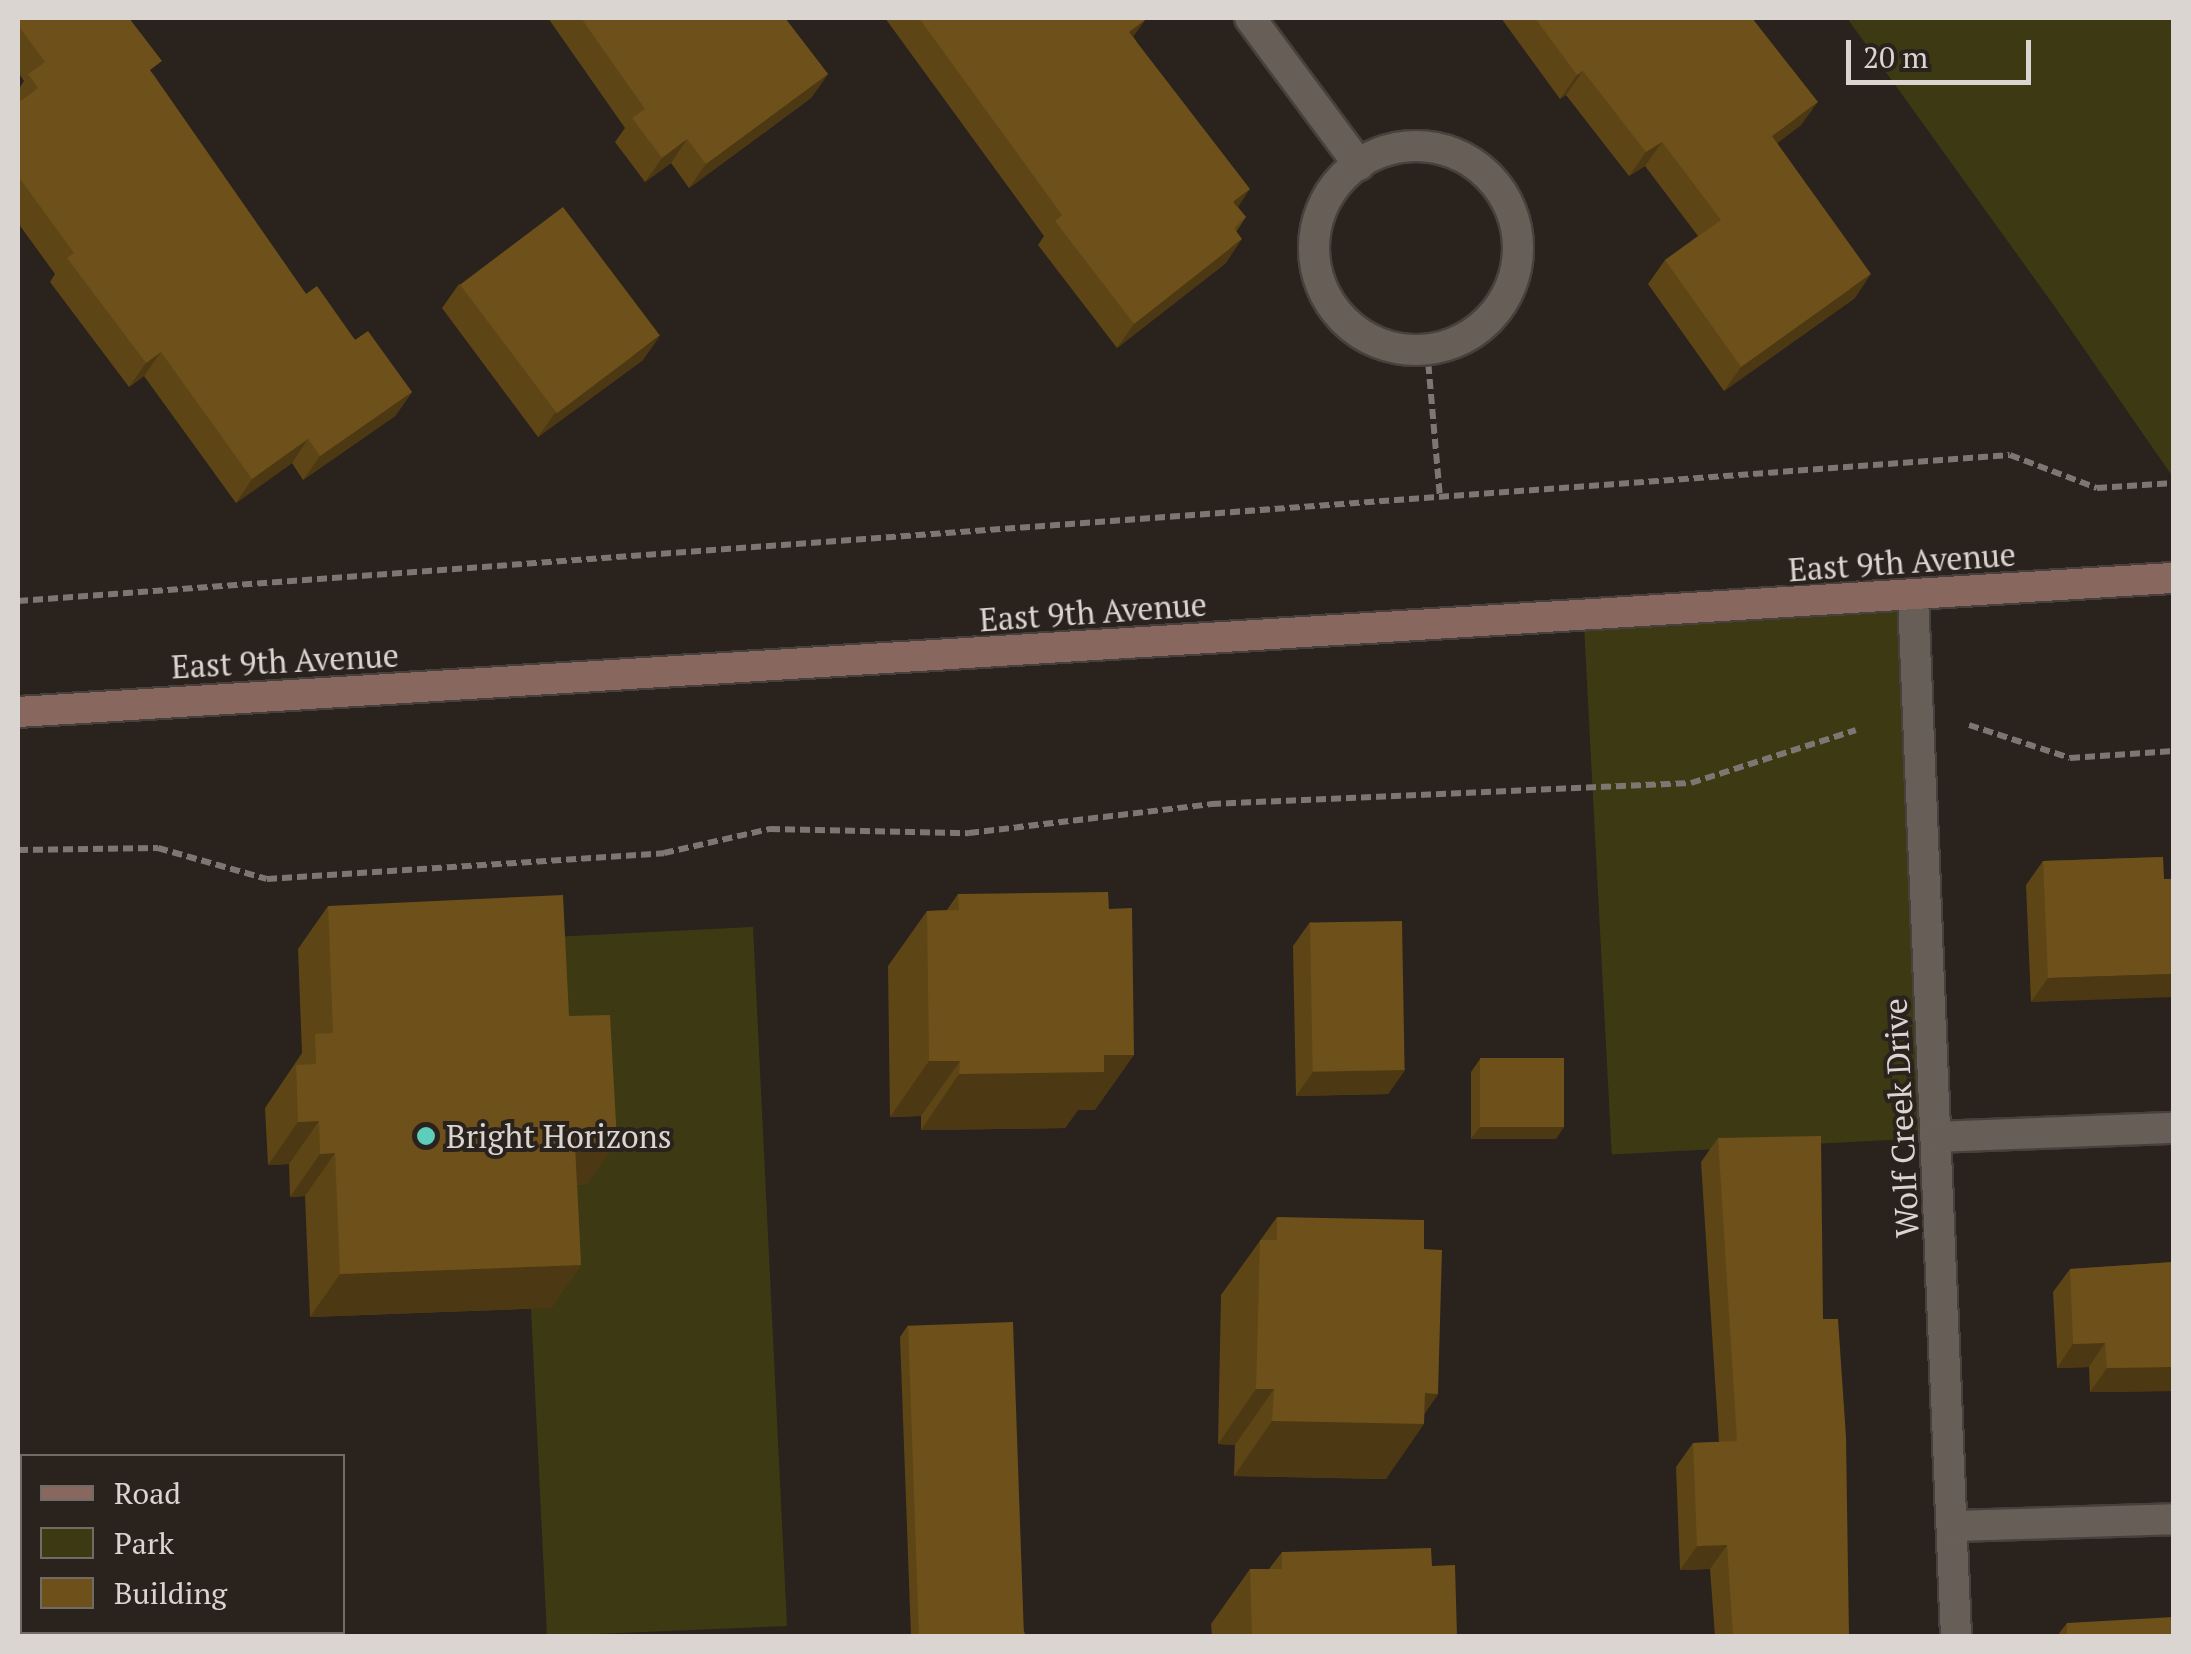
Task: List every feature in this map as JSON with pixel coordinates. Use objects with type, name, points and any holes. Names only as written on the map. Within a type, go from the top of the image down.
[{"type":"main road","name":"East 9th Avenue","points":[[18,712],[2174,578]]},
{"type":"street","points":[[1250,18],[1359,166]]},
{"type":"street","points":[[1402,146],[1436,148],[1494,181],[1512,210],[1516,278],[1500,308],[1476,332],[1427,349],[1379,344],[1350,327],[1315,270],[1323,204],[1359,166],[1402,146]]},
{"type":"street","name":"Wolf Creek Drive","points":[[1913,596],[1955,1526],[1956,1636]]},
{"type":"street","points":[[1937,1137],[2174,1128]]},
{"type":"street","points":[[1955,1526],[2174,1519]]},
{"type":"path","points":[[1427,349],[1440,497]]},
{"type":"path","points":[[18,601],[2010,455],[2097,488],[2174,483]]},
{"type":"path","points":[[1969,726],[2070,758],[2174,751]]},
{"type":"path","points":[[18,850],[158,848],[267,879],[664,853],[770,828],[969,833],[1211,804],[1690,783],[1856,730]]},
{"type":"green space","points":[[1847,18],[2173,18],[2173,477],[2055,307]]},
{"type":"green space","points":[[1913,597],[1941,1137],[1612,1155],[1583,614]]},
{"type":"green space","points":[[753,927],[787,1626],[547,1636],[531,1309],[550,1308],[545,1187],[587,1184],[533,938]]},
{"type":"building","points":[[18,18],[129,18],[162,61],[150,70],[306,294],[317,286],[355,340],[368,331],[412,392],[320,456],[308,439],[252,479],[161,352],[146,363],[67,258],[74,253],[18,176],[18,103],[38,88],[28,74],[45,62],[18,25]]},
{"type":"building","points":[[581,18],[785,18],[828,74],[706,164],[687,139],[662,158],[632,118],[645,109]]},
{"type":"building","points":[[919,18],[1143,18],[1129,32],[1250,189],[1233,202],[1246,217],[1234,228],[1242,239],[1134,324],[1055,221],[1062,215]]},
{"type":"building","points":[[1535,18],[1752,18],[1818,102],[1772,136],[1871,274],[1741,367],[1665,260],[1721,220],[1662,142],[1646,152],[1583,71],[1577,75]]},
{"type":"building","points":[[563,207],[660,336],[557,413],[460,285]]},
{"type":"building","points":[[2163,857],[2164,879],[2174,879],[2174,974],[2048,978],[2043,861]]},
{"type":"building","points":[[1108,892],[1109,909],[1132,908],[1134,1055],[1104,1055],[1104,1072],[959,1074],[960,1061],[929,1061],[927,911],[959,910],[958,894]]},
{"type":"building","name":"Bright Horizons","points":[[563,895],[569,1016],[610,1015],[617,1141],[575,1144],[581,1265],[340,1274],[335,1153],[320,1154],[319,1121],[298,1122],[296,1065],[316,1064],[315,1034],[333,1033],[328,906]]},
{"type":"building","points":[[1402,921],[1405,1070],[1313,1072],[1310,923]]},
{"type":"building","points":[[1480,1058],[1564,1058],[1564,1127],[1480,1127]]},
{"type":"building","points":[[1821,1136],[1823,1319],[1838,1319],[1846,1437],[1849,1636],[1733,1636],[1727,1545],[1697,1546],[1693,1443],[1737,1441],[1718,1138]]},
{"type":"building","points":[[1277,1217],[1424,1220],[1424,1249],[1442,1250],[1438,1394],[1425,1393],[1424,1424],[1272,1421],[1274,1389],[1256,1389],[1260,1240],[1277,1240]]},
{"type":"building","points":[[2174,1262],[2174,1367],[2107,1368],[2105,1343],[2073,1344],[2070,1269]]},
{"type":"building","points":[[1013,1322],[1024,1636],[919,1636],[908,1326]]},
{"type":"building","points":[[1431,1548],[1432,1566],[1455,1565],[1457,1636],[1252,1636],[1250,1569],[1282,1569],[1282,1552]]},
{"type":"building","points":[[2174,1617],[2174,1636],[2067,1636],[2067,1623]]},
{"type":"place","name":"Bright Horizons","points":[[426,1136]]}]
